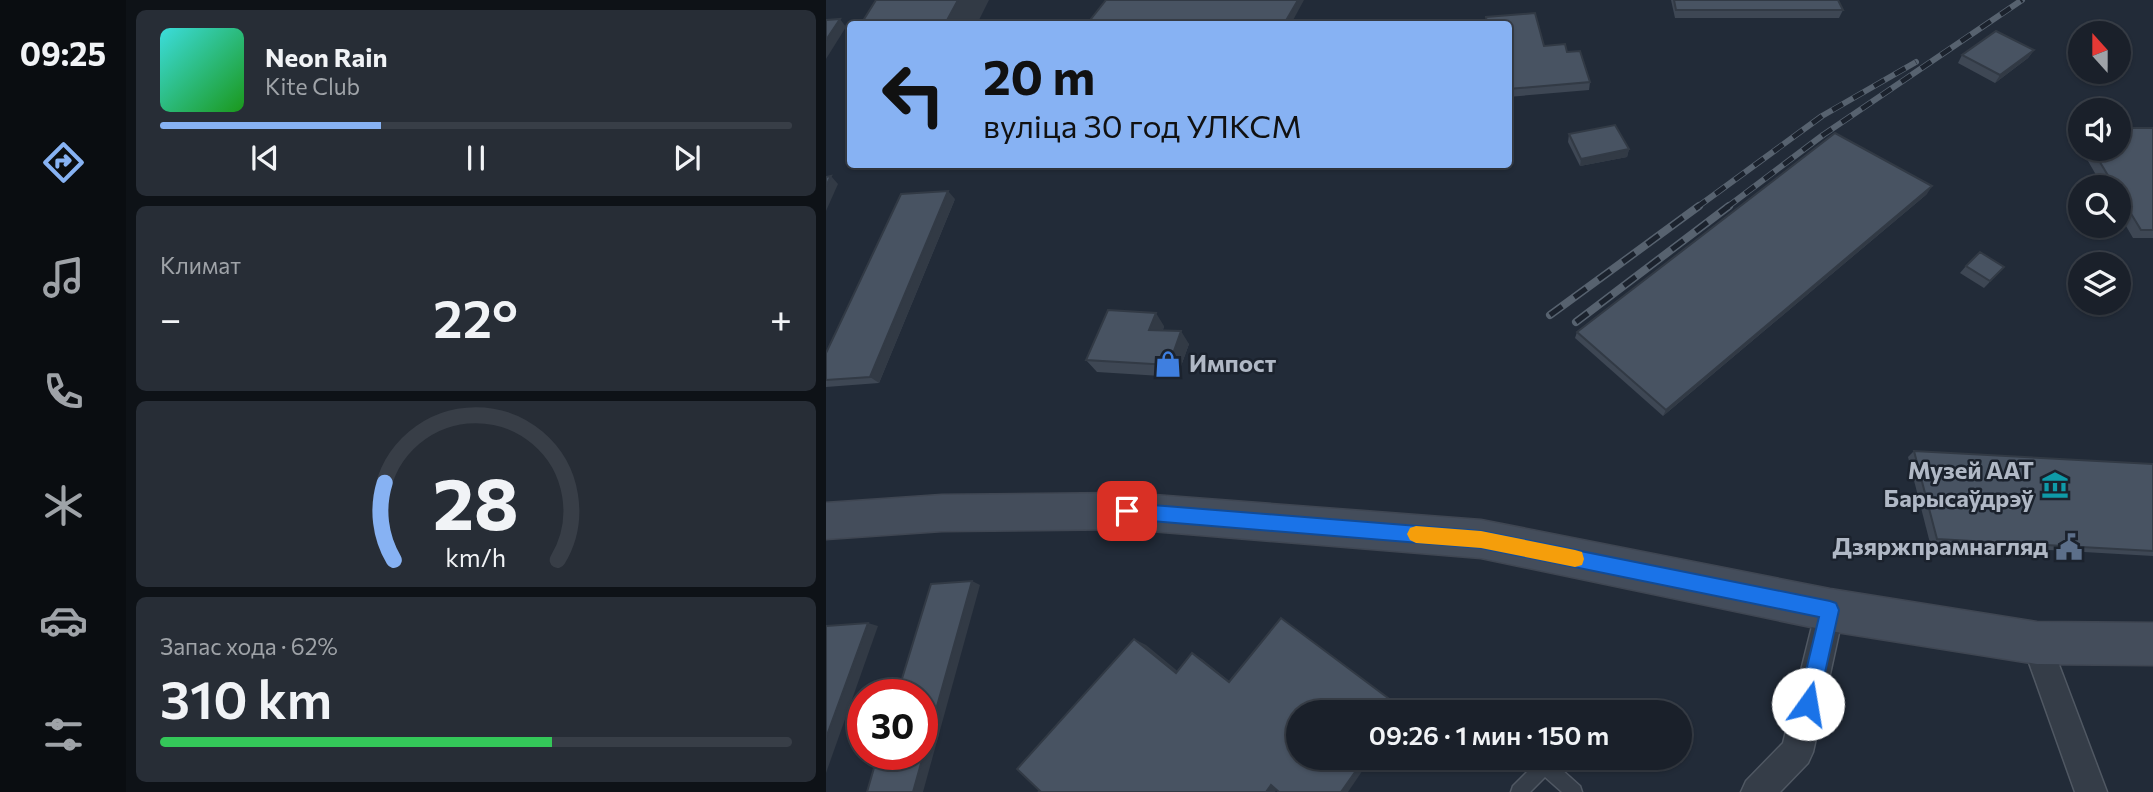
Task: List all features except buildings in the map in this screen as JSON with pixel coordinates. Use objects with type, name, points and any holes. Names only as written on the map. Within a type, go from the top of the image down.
[{"type":"main road","points":[[826,521],[942,513],[1127,511],[1481,540],[1830,610],[2036,643],[2153,644]]},
{"type":"street","points":[[1757,792],[1797,752],[1830,610]]},
{"type":"street","points":[[2036,643],[2091,792]]},
{"type":"lane","points":[[1518,792],[1545,766],[1574,792]]},
{"type":"railway","points":[[1726,208],[1823,135],[2022,0]]},
{"type":"railway","points":[[1696,208],[1822,116],[1916,62]]},
{"type":"railway","points":[[1550,315],[1699,206]]},
{"type":"railway","points":[[1576,322],[1729,206]]},
{"type":"slow traffic","points":[[1416,534],[1481,540],[1575,559]]},
{"type":"place","name":"Импост","points":[[1168,364]]},
{"type":"place","name":"Музей ААТ Барысаўдрэў","points":[[2055,485]]},
{"type":"place","name":"Дзяржпрамнагляд","points":[[2069,547]]},
{"type":"route","points":[[1127,511],[1481,540],[1830,610],[1808,704]]}]
